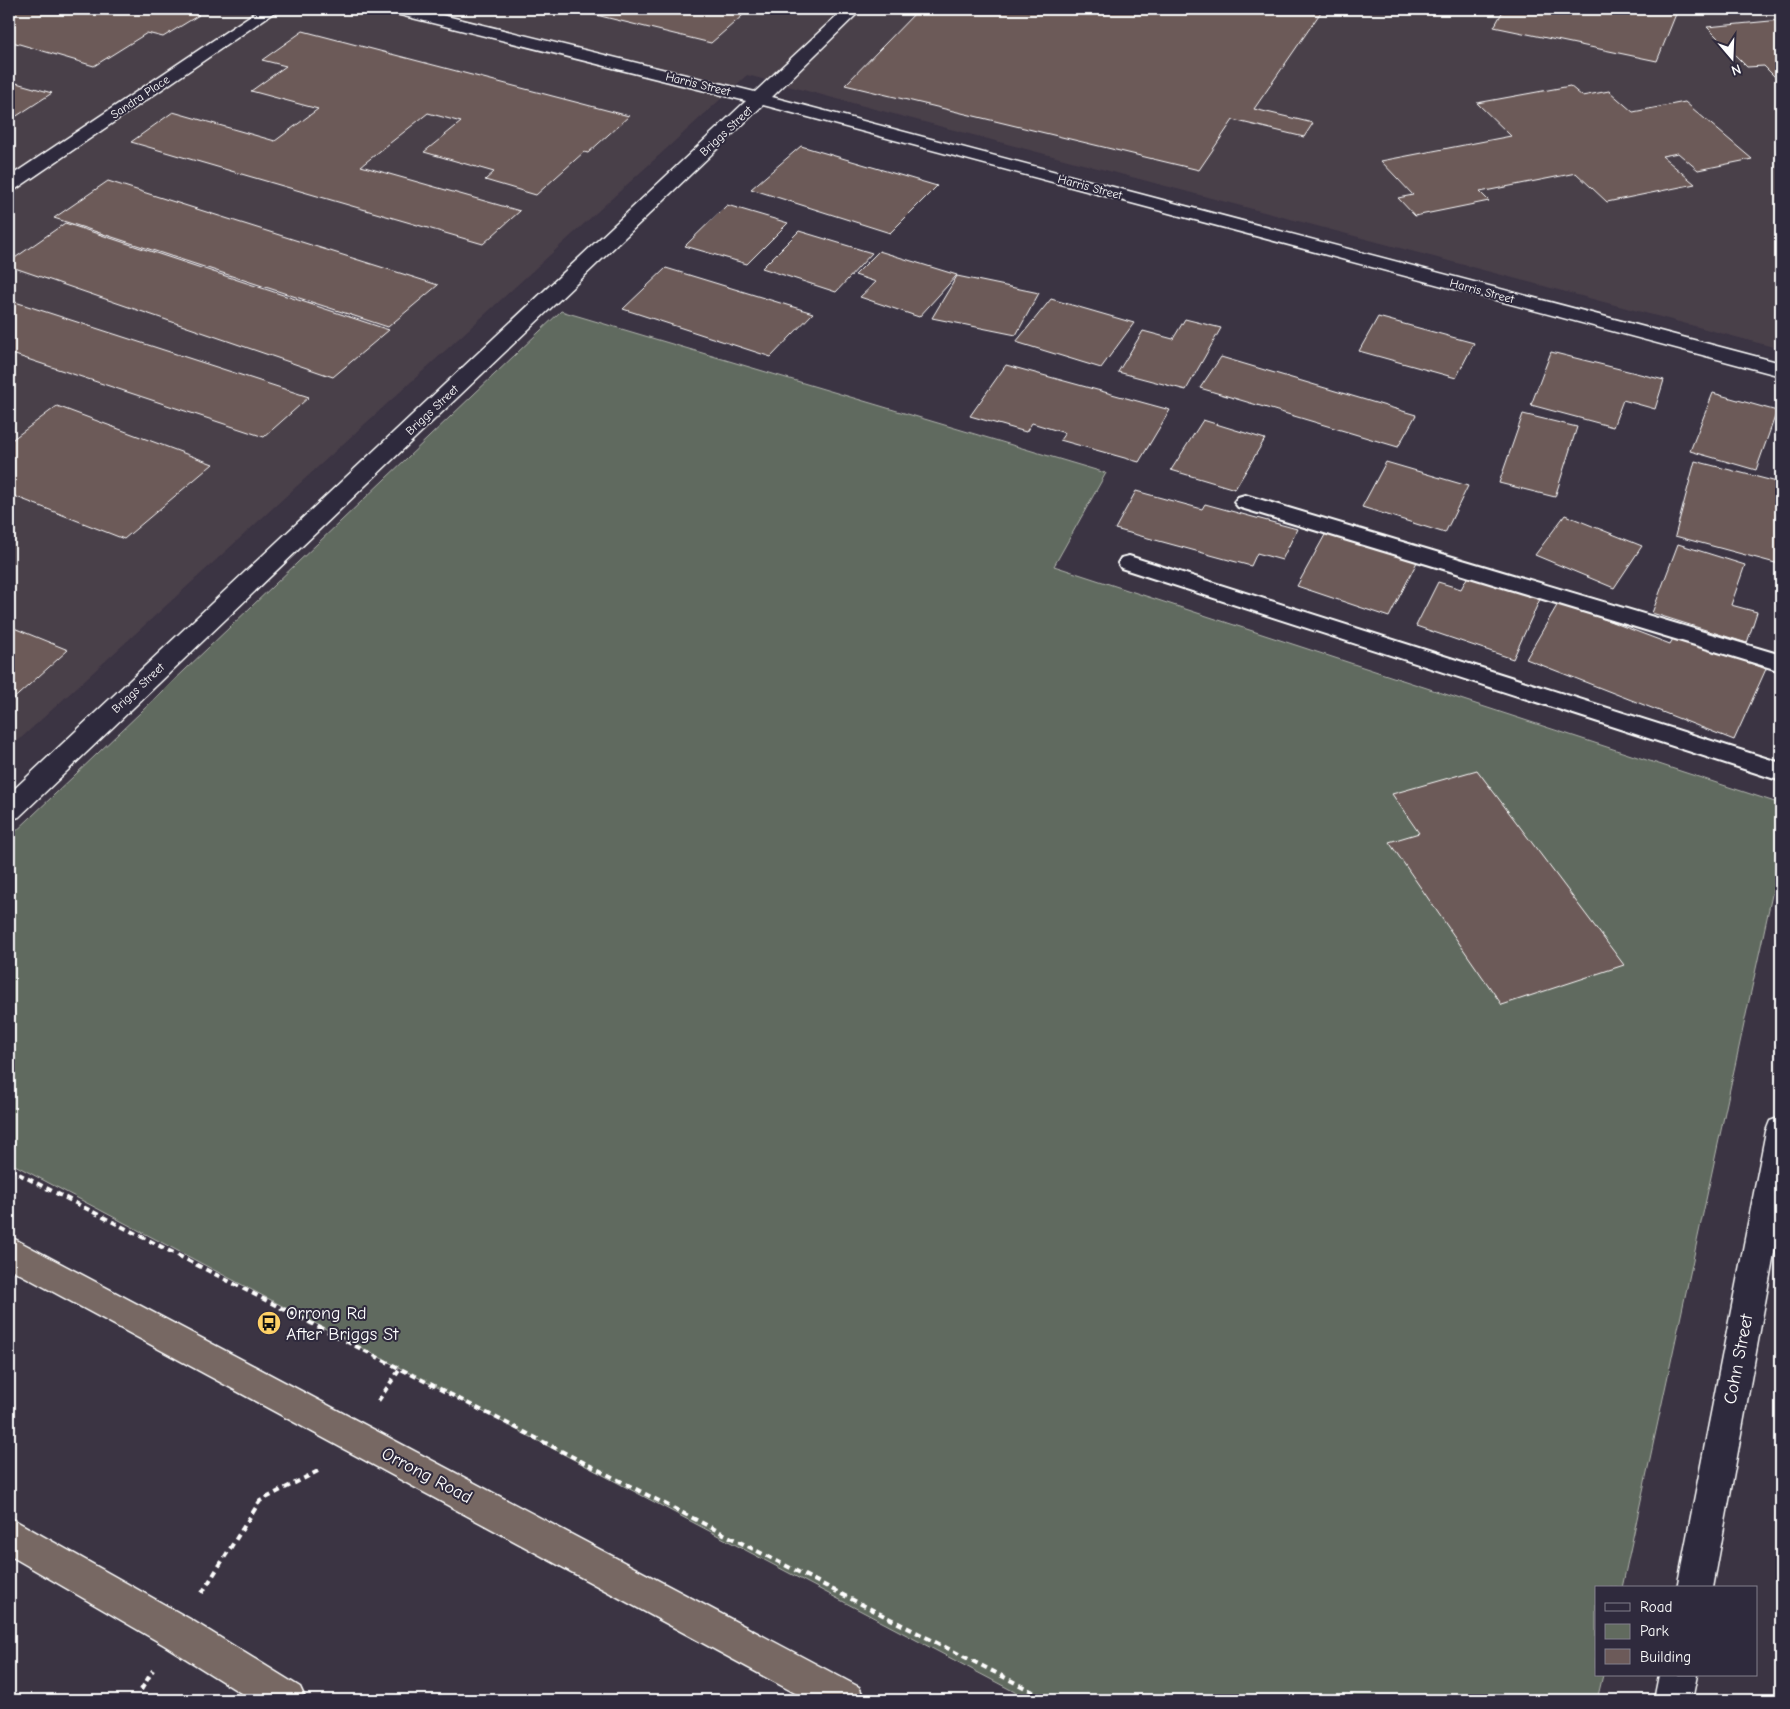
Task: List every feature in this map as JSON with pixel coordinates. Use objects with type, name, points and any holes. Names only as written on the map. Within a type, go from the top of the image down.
[{"type":"highway","name":"Orrong Road","points":[[9,1250],[846,1700]]},
{"type":"highway","points":[[9,1535],[177,1632],[287,1700]]},
{"type":"street","name":"Sandra Place","points":[[9,186],[271,9]]},
{"type":"street","name":"Harris Street","points":[[398,9],[760,99],[1781,370]]},
{"type":"street","name":"Briggs Street","points":[[9,810],[854,9]]},
{"type":"street","name":"Cohn Street","points":[[1694,1586],[1781,1131]]},
{"type":"street","points":[[1673,1700],[1678,1676]]},
{"type":"lane","points":[[1245,502],[1781,663]]},
{"type":"lane","points":[[1129,563],[1781,772]]},
{"type":"path","points":[[9,1169],[1049,1700]]},
{"type":"path","points":[[140,1690],[260,1501],[334,1463],[400,1369]]},
{"type":"shaded area","points":[[9,9],[1781,9],[1781,349],[747,75],[9,749]]},
{"type":"green space","points":[[561,311],[1106,473],[1054,566],[1781,804],[1781,853],[1622,1586],[1595,1586],[1595,1676],[1603,1676],[1597,1700],[1030,1700],[9,1162],[9,838]]},
{"type":"building","points":[[9,9],[178,9],[199,15],[163,37],[147,33],[94,66],[9,41]]},
{"type":"building","points":[[593,9],[750,9],[711,43],[588,13]]},
{"type":"building","points":[[919,9],[1323,9],[1254,109],[1313,123],[1304,137],[1233,120],[1199,170],[845,85]]},
{"type":"building","points":[[1504,9],[1678,9],[1657,61],[1494,27]]},
{"type":"building","points":[[1781,20],[1781,79],[1777,79],[1764,66],[1747,67],[1707,27]]},
{"type":"building","points":[[303,31],[629,116],[588,153],[584,152],[536,195],[485,180],[494,172],[424,152],[461,122],[428,113],[361,166],[520,211],[483,244],[131,142],[173,112],[275,141],[318,109],[251,91],[286,66],[262,60]]},
{"type":"building","points":[[9,81],[52,93],[9,121]]},
{"type":"building","points":[[1570,86],[1582,96],[1609,91],[1633,112],[1685,102],[1752,159],[1698,170],[1678,153],[1662,156],[1695,184],[1607,202],[1576,173],[1480,192],[1489,201],[1415,216],[1398,198],[1413,195],[1381,161],[1511,136],[1477,103]]},
{"type":"building","points":[[801,146],[937,186],[890,233],[751,189]]},
{"type":"building","points":[[108,181],[438,285],[388,327],[54,218]]},
{"type":"building","points":[[727,205],[788,223],[747,264],[685,246]]},
{"type":"building","points":[[65,223],[389,330],[333,377],[9,266],[9,262]]},
{"type":"building","points":[[799,231],[872,253],[836,292],[762,268]]},
{"type":"building","points":[[879,251],[957,275],[919,317],[860,297],[876,282],[855,275]]},
{"type":"building","points":[[666,268],[813,313],[771,357],[623,309]]},
{"type":"building","points":[[957,276],[1039,293],[1016,335],[932,318]]},
{"type":"building","points":[[1051,299],[1134,323],[1101,368],[1016,342]]},
{"type":"building","points":[[9,300],[309,397],[264,437],[9,353]]},
{"type":"building","points":[[1378,317],[1474,343],[1456,378],[1359,351]]},
{"type":"building","points":[[1185,319],[1221,328],[1186,390],[1118,372],[1143,331],[1173,339]]},
{"type":"building","points":[[1551,352],[1664,380],[1655,409],[1623,400],[1613,427],[1531,405]]},
{"type":"building","points":[[1221,357],[1416,415],[1398,447],[1200,388]]},
{"type":"building","points":[[1006,365],[1170,410],[1139,462],[1060,440],[1065,433],[1032,423],[1026,432],[970,416]]},
{"type":"building","points":[[1713,393],[1777,411],[1756,470],[1690,451]]},
{"type":"building","points":[[57,406],[213,464],[124,539],[9,494],[9,442]]},
{"type":"building","points":[[1523,414],[1577,427],[1555,497],[1499,483]]},
{"type":"building","points":[[1203,420],[1265,439],[1235,489],[1171,470]]},
{"type":"building","points":[[1695,461],[1781,483],[1781,553],[1779,564],[1675,536]]},
{"type":"building","points":[[1386,462],[1468,486],[1445,533],[1362,507]]},
{"type":"building","points":[[1136,491],[1202,509],[1205,504],[1297,529],[1282,560],[1257,553],[1251,566],[1115,529]]},
{"type":"building","points":[[1565,515],[1642,546],[1614,588],[1535,555]]},
{"type":"building","points":[[1326,533],[1417,562],[1389,617],[1297,586]]},
{"type":"building","points":[[1678,544],[1745,565],[1731,605],[1757,612],[1747,643],[1652,613]]},
{"type":"building","points":[[1468,576],[1540,599],[1513,659],[1416,626],[1438,582],[1461,589]]},
{"type":"building","points":[[1559,602],[1670,644],[1675,635],[1766,669],[1734,740],[1526,659]]},
{"type":"building","points":[[9,626],[68,650],[9,703]]},
{"type":"building","points":[[1477,770],[1624,965],[1502,1005],[1389,842],[1419,833],[1392,794]]},
{"type":"place","name":"Orrong Rd After Briggs St","points":[[269,1323]]}]
